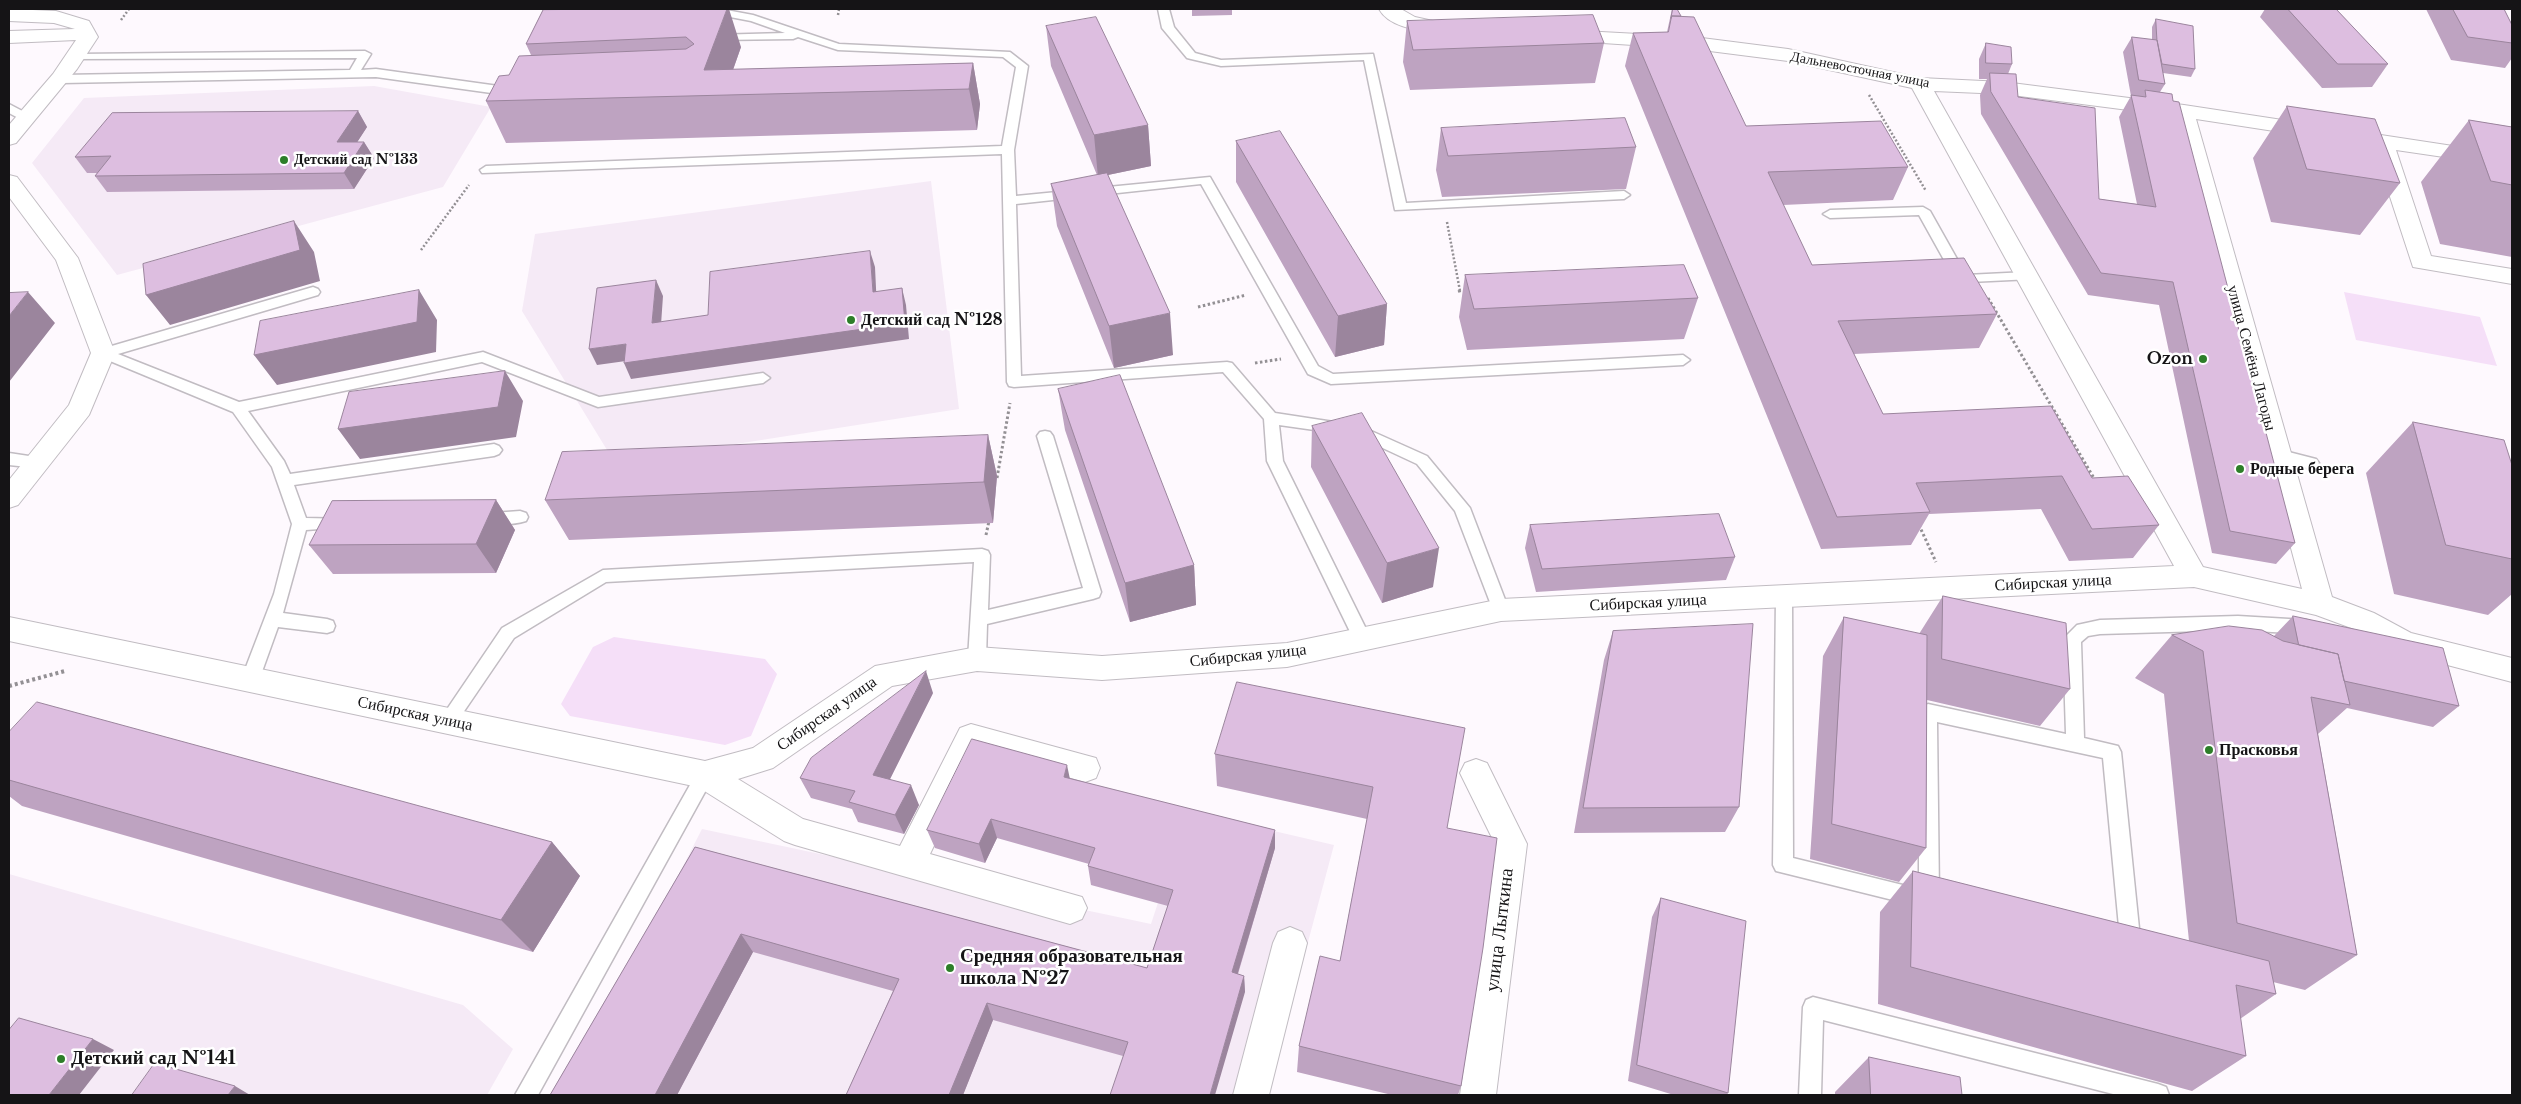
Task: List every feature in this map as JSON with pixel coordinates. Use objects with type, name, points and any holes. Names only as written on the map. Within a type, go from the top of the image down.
[{"type":"street","points":[[1388,9],[1409,22],[1464,33]]},
{"type":"street","points":[[9,15],[56,17],[82,25],[88,38],[78,58],[62,78],[16,113],[9,139]]},
{"type":"street","points":[[9,37],[86,34]]},
{"type":"street","name":"Дальневосточная улица","points":[[1549,35],[1694,43],[1788,55],[1920,84],[2004,88],[2184,111],[2512,161]]},
{"type":"street","points":[[1920,84],[2194,576]]},
{"type":"street","name":"улица Семёна Лагоды","points":[[2184,111],[2320,616]]},
{"type":"street","points":[[2382,142],[2421,262],[2512,276]]},
{"type":"street","points":[[9,182],[67,258],[103,353],[80,410],[9,498]]},
{"type":"street","name":"Сибирская улица","points":[[9,629],[705,775],[762,759],[885,675],[977,659],[1102,668],[1287,655],[1501,610],[2194,576],[2320,616],[2364,621],[2404,643],[2512,670]]},
{"type":"street","points":[[909,862],[971,736],[1085,768]]},
{"type":"street","name":"улица Лыткина","points":[[1476,773],[1511,844],[1478,1095]]},
{"type":"street","points":[[705,775],[795,831],[1070,908]]},
{"type":"street","points":[[1251,1095],[1290,943]]},
{"type":"lane","points":[[704,9],[753,18],[838,47],[1006,54],[1022,66],[1008,150],[1014,382],[1227,367],[1270,418],[1276,461],[1362,640]]},
{"type":"lane","points":[[1164,9],[1168,28],[1191,56],[1221,63],[1369,56],[1400,207],[1624,195]]},
{"type":"lane","points":[[710,38],[805,35]]},
{"type":"lane","points":[[78,58],[365,54],[353,74]]},
{"type":"lane","points":[[62,78],[376,73],[509,92],[528,91]]},
{"type":"lane","points":[[486,170],[1008,150]]},
{"type":"lane","points":[[1010,201],[1205,180],[1313,370],[1331,379],[1683,360]]},
{"type":"lane","points":[[1830,214],[1923,211],[1961,279]]},
{"type":"lane","points":[[1943,280],[2027,276]]},
{"type":"lane","points":[[103,353],[313,292]]},
{"type":"lane","points":[[103,353],[238,408],[279,465],[300,524],[282,594],[250,680]]},
{"type":"lane","points":[[238,408],[484,357],[598,402],[763,378]]},
{"type":"lane","points":[[1270,418],[1360,431],[1422,460],[1462,508],[1501,610]]},
{"type":"lane","points":[[979,619],[1093,592],[1045,436]]},
{"type":"lane","points":[[285,480],[494,450]]},
{"type":"lane","points":[[2277,456],[2311,463]]},
{"type":"lane","points":[[9,459],[37,462]]},
{"type":"lane","points":[[470,519],[520,517]]},
{"type":"lane","points":[[300,524],[360,522]]},
{"type":"lane","points":[[448,721],[508,633],[603,576],[982,555],[977,659]]},
{"type":"lane","points":[[1784,596],[1783,865],[1948,904]]},
{"type":"lane","points":[[2075,744],[2072,639],[2083,630],[2100,627],[2238,623],[2320,616]]},
{"type":"lane","points":[[273,618],[327,626]]},
{"type":"lane","points":[[2348,634],[2404,643]]},
{"type":"lane","points":[[1929,900],[1928,712],[2112,752],[2131,948],[2112,944]]},
{"type":"lane","points":[[526,1095],[705,775]]},
{"type":"lane","points":[[1810,1095],[1813,1007],[2158,1095]]},
{"type":"path","points":[[121,20],[129,9]]},
{"type":"path","points":[[838,15],[839,9]]},
{"type":"path","points":[[1855,70],[1928,195]]},
{"type":"path","points":[[421,250],[468,185]]},
{"type":"path","points":[[1446,215],[1460,293]]},
{"type":"path","points":[[1977,278],[2097,483]]},
{"type":"path","points":[[1198,306],[1268,290]]},
{"type":"path","points":[[1227,367],[1305,356]]},
{"type":"path","points":[[995,487],[1014,382]]},
{"type":"path","points":[[2064,440],[2072,440]]},
{"type":"path","points":[[982,555],[990,516]]},
{"type":"path","points":[[1915,516],[1931,552]]},
{"type":"path","points":[[9,686],[72,669]]},
{"type":"shaded area","points":[[374,86],[491,107],[443,187],[117,275],[32,163],[84,98]]},
{"type":"shaded area","points":[[931,181],[959,409],[615,463],[522,311],[535,234]]},
{"type":"shaded area","points":[[2344,292],[2480,317],[2497,366],[2356,340]]},
{"type":"shaded area","points":[[614,637],[765,659],[777,674],[751,736],[725,745],[570,716],[561,704],[593,647]]},
{"type":"shaded area","points":[[1188,811],[1334,845],[1267,1095],[566,1095],[702,829],[1151,924]]},
{"type":"shaded area","points":[[9,874],[463,1005],[513,1049],[487,1095],[9,1095]]},
{"type":"building","points":[[727,9],[704,70],[973,63],[969,89],[486,101],[499,76],[509,75],[519,56],[686,49],[694,44],[686,37],[526,44],[543,10]]},
{"type":"building","points":[[1673,9],[1677,9],[1681,16],[1672,16],[1671,18]]},
{"type":"building","points":[[2288,9],[2336,9],[2388,64],[2338,64]]},
{"type":"building","points":[[2453,9],[2504,9],[2512,25],[2512,43],[2468,37]]},
{"type":"building","points":[[1593,15],[1604,43],[1413,50],[1407,21]]},
{"type":"building","points":[[1672,16],[1694,17],[1746,126],[1881,121],[1908,167],[1768,172],[1812,265],[1964,258],[1997,314],[1838,321],[1883,414],[2051,406],[2092,478],[2128,476],[2159,525],[2092,529],[2062,476],[1916,483],[1930,512],[1837,517],[1633,33],[1668,32]]},
{"type":"building","points":[[1096,17],[1148,125],[1094,135],[1046,26]]},
{"type":"building","points":[[2156,19],[2193,26],[2195,69],[2162,64],[2157,40]]},
{"type":"building","points":[[2132,37],[2157,40],[2165,84],[2139,80]]},
{"type":"building","points":[[1986,43],[2011,47],[2012,64],[1986,63]]},
{"type":"building","points":[[1990,73],[2016,74],[2018,97],[2095,108],[2099,199],[2156,207],[2131,95],[2146,97],[2145,90],[2172,94],[2173,101],[2179,102],[2295,543],[2230,531],[2173,282],[2101,273],[1991,92]]},
{"type":"building","points":[[2287,106],[2375,119],[2400,183],[2307,169]]},
{"type":"building","points":[[358,111],[337,142],[364,142],[344,173],[95,176],[111,156],[75,157],[112,113]]},
{"type":"building","points":[[1625,118],[1636,147],[1448,156],[1441,128]]},
{"type":"building","points":[[2469,120],[2512,127],[2512,185],[2491,181]]},
{"type":"building","points":[[1280,131],[1387,304],[1338,316],[1236,141]]},
{"type":"building","points":[[1107,173],[1170,313],[1109,326],[1051,184]]},
{"type":"building","points":[[294,221],[300,250],[146,295],[143,264]]},
{"type":"building","name":"Детский сад №128","points":[[870,251],[873,292],[902,288],[905,323],[624,363],[626,344],[589,349],[597,288],[656,280],[652,323],[708,315],[710,272]]},
{"type":"building","points":[[1684,265],[1698,298],[1474,309],[1465,275]]},
{"type":"building","points":[[419,290],[417,322],[254,355],[260,321]]},
{"type":"building","points":[[28,292],[9,316],[9,293]]},
{"type":"building","points":[[505,371],[498,407],[338,429],[349,392]]},
{"type":"building","points":[[1120,375],[1194,565],[1125,583],[1058,389]]},
{"type":"building","points":[[1362,413],[1439,548],[1387,563],[1312,426]]},
{"type":"building","points":[[2413,422],[2504,440],[2512,465],[2512,559],[2446,545]]},
{"type":"building","points":[[988,435],[984,482],[545,500],[562,452]]},
{"type":"building","points":[[496,500],[476,544],[309,545],[332,501]]},
{"type":"building","points":[[1719,514],[1735,557],[1542,569],[1530,525]]},
{"type":"building","points":[[1943,596],[2066,623],[2070,689],[1942,659]]},
{"type":"building","points":[[2293,616],[2443,648],[2459,706],[2344,681],[2338,654],[2299,645]]},
{"type":"building","points":[[1844,617],[1927,635],[1926,848],[1832,824]]},
{"type":"building","points":[[1753,624],[1739,807],[1583,808],[1613,631]]},
{"type":"building","points":[[2229,626],[2262,630],[2283,641],[2338,654],[2350,705],[2311,697],[2357,955],[2237,923],[2203,651],[2172,635]]},
{"type":"building","points":[[926,671],[873,775],[911,785],[895,815],[849,802],[855,791],[800,778],[811,758]]},
{"type":"building","points":[[1237,682],[1465,728],[1447,828],[1497,838],[1483,948],[1461,1086],[1299,1046],[1320,956],[1340,961],[1373,787],[1215,754]]},
{"type":"building","points":[[37,702],[552,842],[501,920],[9,780],[9,732]]},
{"type":"building","name":"Средняя образовательная школа №27","points":[[972,739],[1067,765],[1064,777],[1275,830],[1232,972],[1244,976],[1210,1095],[1110,1095],[1128,1042],[987,1003],[949,1095],[846,1095],[899,979],[741,934],[655,1095],[550,1095],[695,847],[1147,968],[1173,890],[1088,866],[1095,848],[991,819],[979,844],[927,830]]},
{"type":"building","points":[[1913,871],[2269,961],[2276,994],[2236,985],[2246,1056],[1911,967]]},
{"type":"building","points":[[1661,898],[1746,921],[1728,1093],[1637,1065]]},
{"type":"building","name":"Детский сад №141","points":[[19,1018],[93,1039],[49,1095],[9,1095],[9,1030]]},
{"type":"building","points":[[1869,1057],[1960,1077],[1962,1095],[1871,1095]]},
{"type":"building","points":[[155,1063],[235,1086],[228,1095],[132,1095]]},
{"type":"place","name":"Детский сад №133","points":[[284,160]]},
{"type":"place","name":"Детский сад №128","points":[[851,320]]},
{"type":"place","name":"Ozon","points":[[2203,359]]},
{"type":"place","name":"Родные берега","points":[[2240,469]]},
{"type":"place","name":"Прасковья","points":[[2209,750]]},
{"type":"place","name":"Средняя образовательная школа №27","points":[[950,968]]},
{"type":"place","name":"Детский сад №141","points":[[61,1059]]}]
